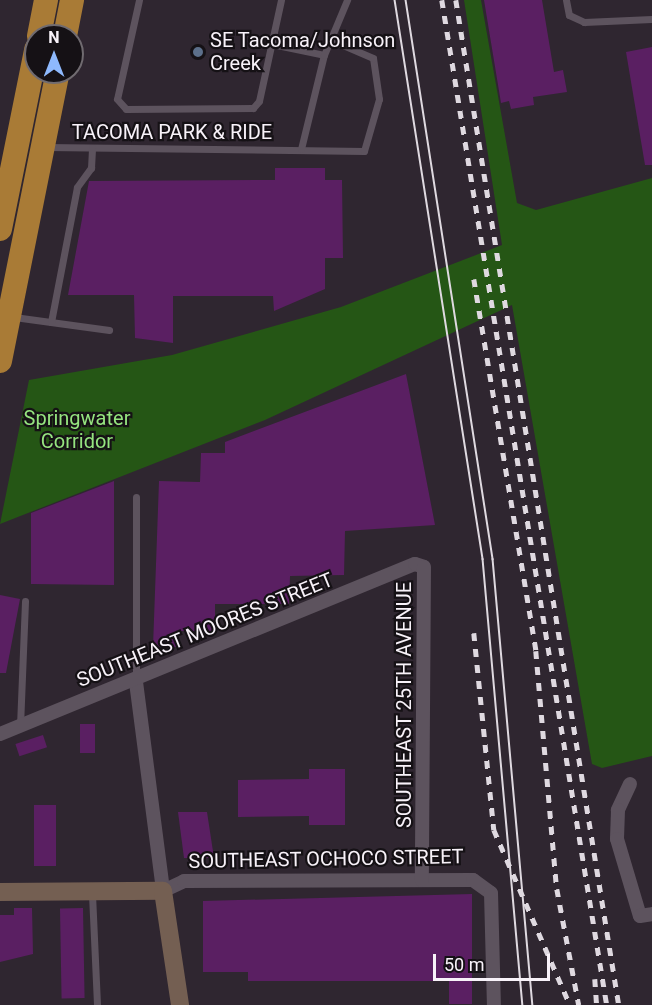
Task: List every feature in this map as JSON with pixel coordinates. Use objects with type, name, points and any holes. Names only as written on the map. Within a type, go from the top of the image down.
[{"type":"highway","points":[[41,24],[46,0]]},
{"type":"highway","points":[[67,24],[72,0]]},
{"type":"highway","points":[[0,229],[29,84]]},
{"type":"highway","points":[[0,361],[56,84]]},
{"type":"street","name":"SOUTHEAST MOORES STREET","points":[[0,734],[136,682],[415,564],[424,567]]},
{"type":"street","name":"SOUTHEAST 25TH AVENUE","points":[[422,880],[424,567]]},
{"type":"street","points":[[136,682],[180,1005]]},
{"type":"street","points":[[630,784],[618,810],[617,839],[646,915]]},
{"type":"street","name":"SOUTHEAST OCHOCO STREET","points":[[0,892],[164,891],[184,881],[473,880],[491,893],[494,1005]]},
{"type":"lane","points":[[138,0],[117,99],[126,109],[253,108],[259,102],[281,0]]},
{"type":"lane","points":[[301,149],[324,55],[347,0]]},
{"type":"lane","points":[[566,0],[569,15],[584,22],[652,19]]},
{"type":"lane","name":"TACOMA PARK & RIDE","points":[[43,147],[364,151],[379,99],[373,58],[331,40]]},
{"type":"lane","points":[[272,44],[324,55]]},
{"type":"lane","points":[[51,322],[77,186],[91,168],[92,148]]},
{"type":"lane","points":[[9,316],[109,330]]},
{"type":"lane","points":[[136,497],[136,682]]},
{"type":"lane","points":[[20,726],[25,600]]},
{"type":"lane","points":[[92,891],[97,1005]]},
{"type":"green space","name":"Springwater Corridor","points":[[464,0],[481,0],[517,203],[536,210],[652,178],[652,756],[602,768],[592,764],[512,305],[265,420],[0,524],[29,380],[172,355],[341,307],[502,245]]},
{"type":"building","points":[[484,0],[542,0],[554,72],[563,70],[567,92],[533,97],[534,105],[511,109],[509,101],[501,103]]},
{"type":"building","points":[[652,47],[652,165],[645,165],[626,52]]},
{"type":"building","points":[[275,168],[325,168],[325,180],[342,180],[343,258],[325,258],[325,289],[274,311],[273,296],[173,296],[173,343],[135,338],[134,295],[68,295],[89,181],[275,180]]},
{"type":"building","points":[[406,374],[435,525],[345,531],[344,575],[290,576],[289,604],[215,604],[215,631],[177,631],[177,647],[153,647],[159,481],[200,482],[201,453],[225,453],[225,442]]},
{"type":"building","points":[[114,481],[114,585],[31,584],[31,513]]},
{"type":"building","points":[[0,595],[20,599],[6,673],[0,673]]},
{"type":"building","points":[[80,724],[95,724],[95,753],[80,753]]},
{"type":"building","points":[[43,735],[47,747],[19,756],[15,744]]},
{"type":"building","points":[[309,769],[345,769],[345,825],[309,825],[309,816],[238,817],[238,780],[309,779]]},
{"type":"building","points":[[34,805],[56,805],[56,866],[34,866]]},
{"type":"building","points":[[178,812],[207,812],[214,858],[184,858]]},
{"type":"building","points":[[472,894],[472,1004],[449,1004],[449,981],[248,981],[248,972],[203,972],[203,901]]},
{"type":"building","points":[[14,908],[32,908],[33,954],[0,962],[0,915],[14,915]]},
{"type":"building","points":[[60,908],[83,908],[85,998],[62,998]]},
{"type":"tram line","points":[[395,0],[483,559],[523,1005]]},
{"type":"tram line","points":[[406,0],[493,559],[533,1005]]},
{"type":"railway","points":[[442,0],[607,1005]]},
{"type":"railway","points":[[456,0],[619,1005]]},
{"type":"railway","points":[[474,279],[536,651],[557,889],[579,1005]]},
{"type":"railway","points":[[474,633],[494,830],[570,1005]]},
{"type":"railway","points":[[595,979],[597,1005]]},
{"type":"place","name":"SE Tacoma/Johnson Creek","points":[[198,52]]}]
